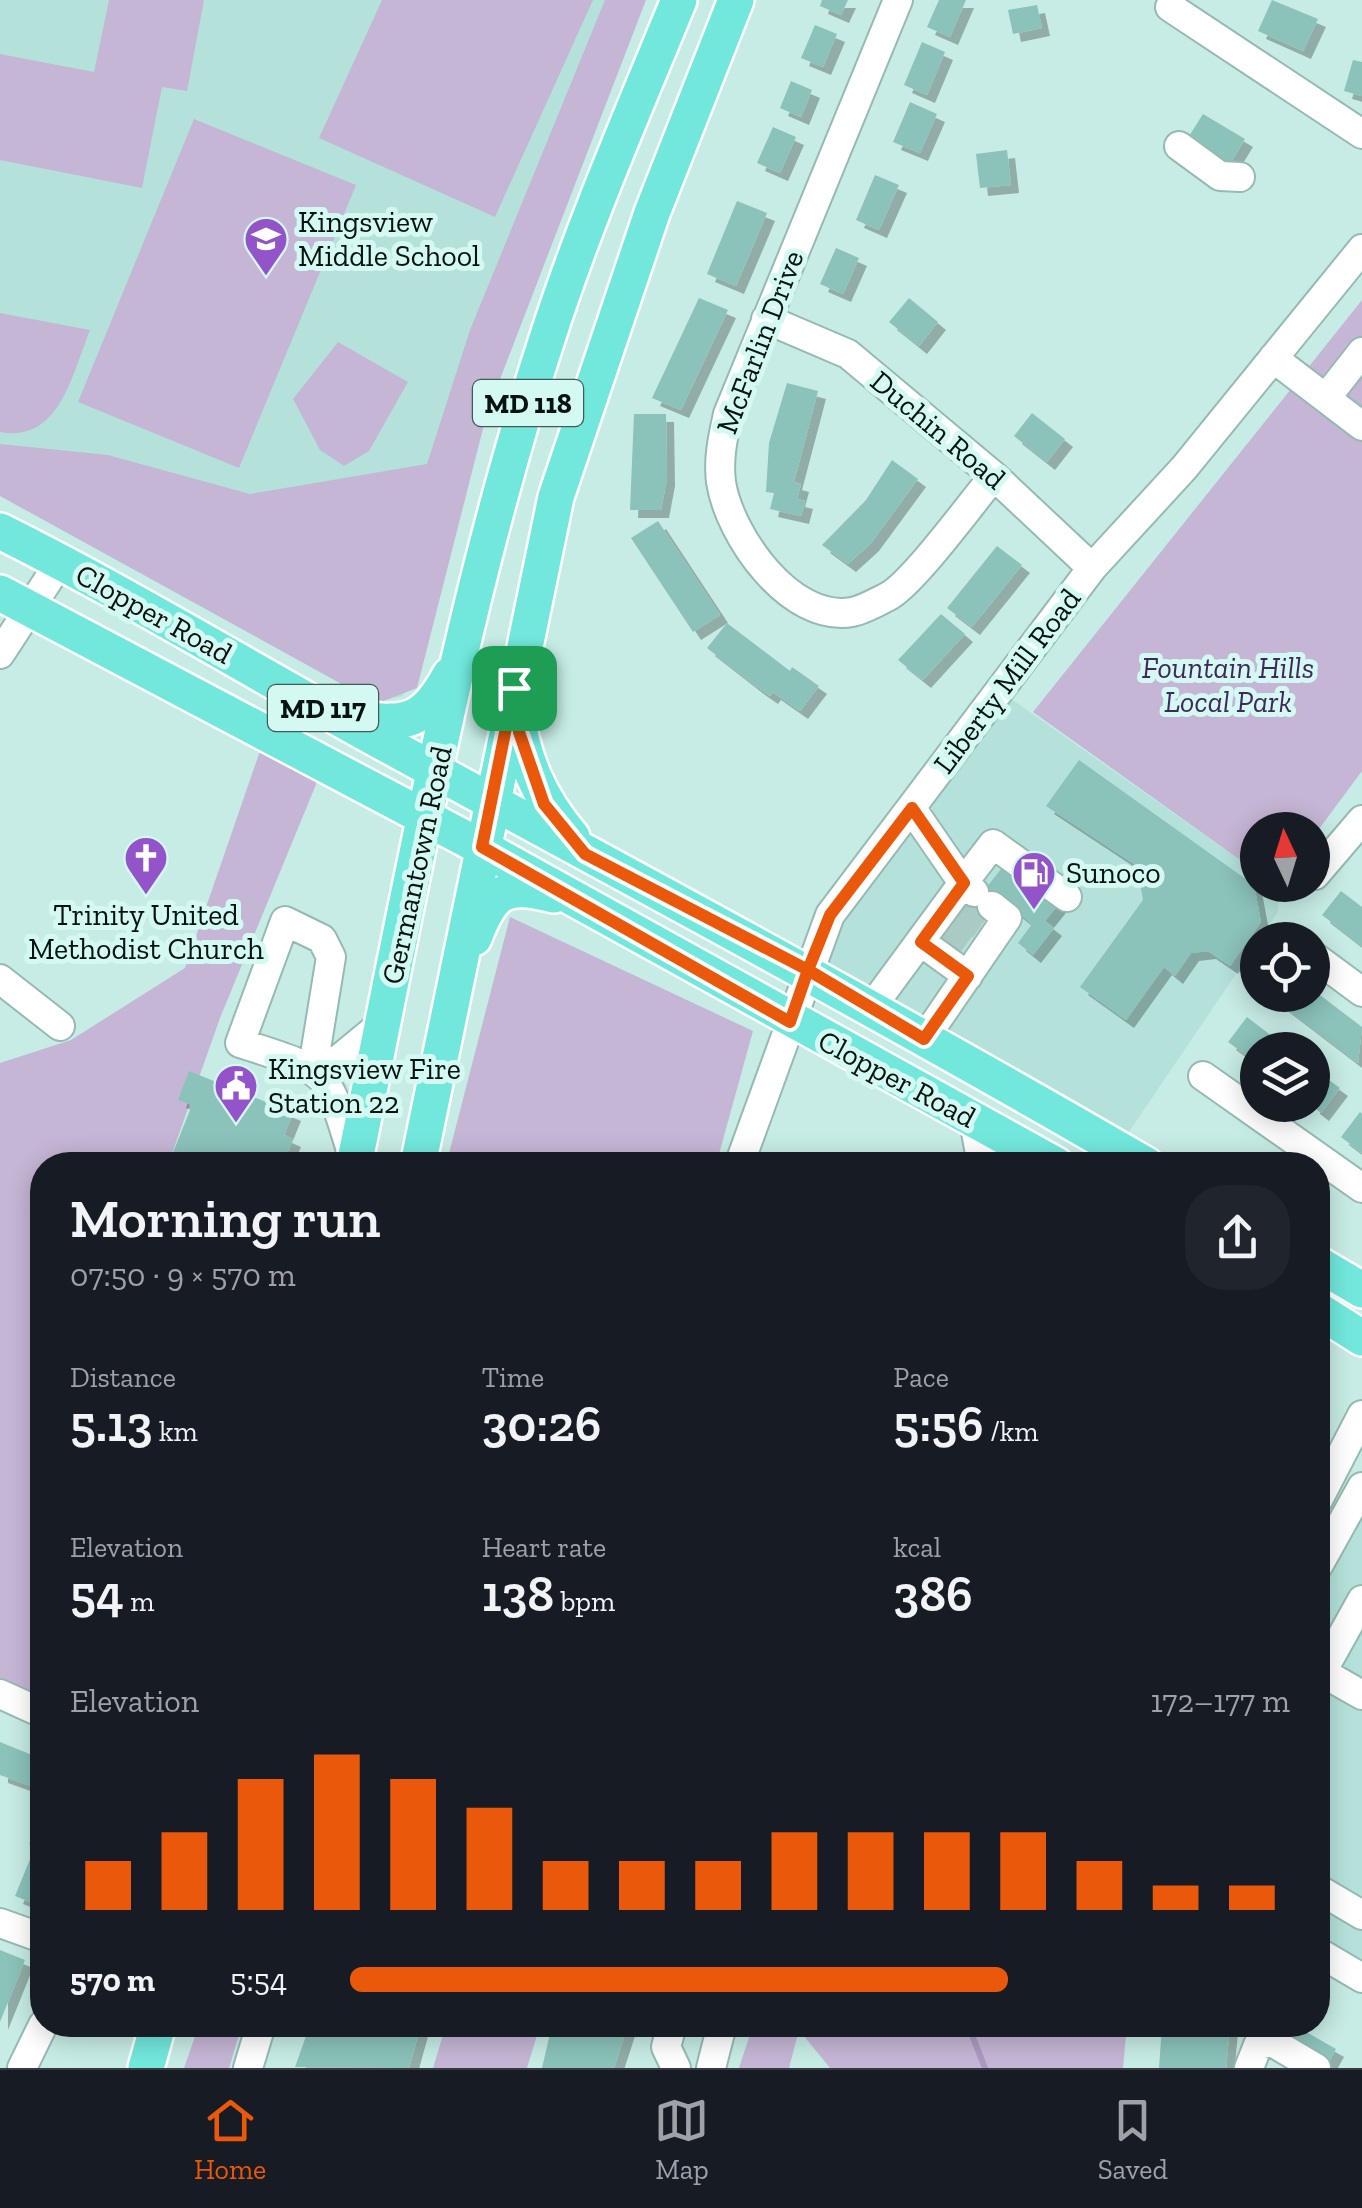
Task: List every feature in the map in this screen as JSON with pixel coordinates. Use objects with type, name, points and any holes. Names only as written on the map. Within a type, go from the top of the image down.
[{"type":"main road","name":"Germantown Road","points":[[356,1152],[464,648],[508,469],[548,336],[679,0]]},
{"type":"main road","name":"Germantown Road","points":[[421,1152],[490,799],[556,497],[601,355],[736,0]]},
{"type":"main road","name":"Clopper Road","points":[[0,531],[585,854],[808,970],[1123,1152]]},
{"type":"main road","name":"Clopper Road","points":[[0,593],[482,847],[790,1022],[974,1121],[1021,1152]]},
{"type":"main road","points":[[342,719],[398,723],[420,717],[436,700],[464,648]]},
{"type":"main road","points":[[514,688],[519,732],[544,804],[585,854]]},
{"type":"main road","points":[[453,990],[486,908],[506,890],[527,888],[577,902]]},
{"type":"main road","points":[[1330,1271],[1362,1290]]},
{"type":"main road","points":[[1330,1318],[1362,1338]]},
{"type":"main road","points":[[146,2068],[155,2037]]},
{"type":"street","name":"McFarlin Drive","points":[[898,0],[728,414],[719,454],[721,484],[734,527],[761,568],[808,604],[852,612],[893,595],[994,476]]},
{"type":"street","points":[[1170,7],[1362,134]]},
{"type":"street","points":[[1179,146],[1220,176],[1240,177]]},
{"type":"street","name":"Liberty Mill Road","points":[[743,1152],[830,915],[1092,568],[1184,468],[1362,249]]},
{"type":"street","name":"Duchin Road","points":[[766,319],[848,354],[994,476],[1092,568]]},
{"type":"street","points":[[1326,398],[1362,352]]},
{"type":"street","points":[[1273,358],[1362,426]]},
{"type":"street","points":[[0,654],[31,612],[60,562]]},
{"type":"street","points":[[912,808],[965,925]]},
{"type":"street","points":[[1330,857],[1362,820]]},
{"type":"street","points":[[924,1039],[993,844],[1068,897]]},
{"type":"street","points":[[351,1152],[337,1100],[313,1067],[329,948],[314,933],[284,921],[240,1043],[313,1067],[339,1059],[384,1022]]},
{"type":"street","points":[[871,1008],[965,925]]},
{"type":"street","points":[[1330,968],[1362,992]]},
{"type":"street","points":[[0,978],[60,1026]]},
{"type":"street","points":[[1204,1076],[1311,1152]]},
{"type":"street","points":[[974,1121],[980,1152]]},
{"type":"street","points":[[1330,1165],[1362,1188]]},
{"type":"street","points":[[1330,1473],[1362,1415]]},
{"type":"street","points":[[1330,1547],[1360,1499]]},
{"type":"street","points":[[1330,1654],[1362,1600]]},
{"type":"street","points":[[1330,1677],[1362,1695]]},
{"type":"street","points":[[0,1694],[30,1707]]},
{"type":"street","points":[[1330,1897],[1362,1915]]},
{"type":"street","points":[[0,1923],[30,1934]]},
{"type":"street","points":[[1330,1959],[1362,1978]]},
{"type":"street","points":[[22,2068],[36,2037]]},
{"type":"street","points":[[248,2068],[257,2037]]},
{"type":"street","points":[[669,2037],[666,2046],[676,2068]]},
{"type":"street","points":[[711,2068],[719,2037]]},
{"type":"street","points":[[1249,2068],[1258,2045],[1272,2042],[1316,2068]]},
{"type":"shaded area","name":"Kingsview Middle School","points":[[0,0],[645,0],[501,355],[414,683],[402,696],[383,701],[358,693],[0,495]]},
{"type":"shaded area","points":[[1000,691],[1240,860],[1240,902],[1278,902],[1278,912],[1271,922],[1240,922],[1240,968],[1118,1148],[808,970]]},
{"type":"shaded area","points":[[1362,1487],[1362,1978],[1330,1959],[1330,1544]]},
{"type":"green space","points":[[109,0],[204,0],[187,91],[162,87],[142,188],[0,160],[0,54],[94,72]]},
{"type":"green space","points":[[382,0],[593,0],[495,217],[319,138]]},
{"type":"green space","points":[[605,0],[646,0],[487,413],[417,688],[383,701],[358,693],[0,496],[0,444],[108,455],[250,494],[427,464],[470,330]]},
{"type":"green space","points":[[194,119],[356,185],[239,468],[78,402]]},
{"type":"green space","name":"Fountain Hills Local Park","points":[[1362,300],[1362,771],[1330,814],[1240,812],[1240,860],[1033,712]]},
{"type":"green space","points":[[0,313],[90,330],[61,402],[37,427],[20,433],[0,432]]},
{"type":"green space","points":[[338,342],[408,382],[369,451],[344,466],[320,450],[293,399]]},
{"type":"green space","points":[[260,751],[317,782],[220,1018],[173,1152],[30,1152],[30,1708],[0,1698],[0,1063],[71,1040],[185,968]]},
{"type":"green space","points":[[510,917],[753,1031],[720,1152],[449,1152]]},
{"type":"green space","points":[[195,2037],[238,2037],[229,2068],[184,2068]]},
{"type":"green space","points":[[442,2037],[537,2037],[527,2068],[433,2068]]},
{"type":"green space","points":[[749,2037],[797,2037],[789,2068],[739,2068]]},
{"type":"green space","points":[[805,2037],[1126,2037],[1123,2068],[830,2068]]},
{"type":"building","points":[[822,0],[848,0],[841,15],[820,6]]},
{"type":"building","points":[[939,0],[966,0],[950,37],[927,27]]},
{"type":"building","points":[[1272,0],[1318,19],[1303,51],[1258,31]]},
{"type":"building","points":[[1037,5],[1042,28],[1013,34],[1008,10]]},
{"type":"building","points":[[815,25],[837,34],[823,67],[801,58]]},
{"type":"building","points":[[922,42],[945,52],[927,95],[904,85]]},
{"type":"building","points":[[1353,60],[1362,62],[1362,96],[1344,91]]},
{"type":"building","points":[[791,81],[812,90],[801,117],[780,108]]},
{"type":"building","points":[[910,102],[937,114],[920,153],[893,142]]},
{"type":"building","points":[[1203,114],[1245,139],[1226,170],[1184,144]]},
{"type":"building","points":[[773,127],[796,137],[780,173],[757,163]]},
{"type":"building","points":[[1007,150],[1011,185],[980,188],[976,154]]},
{"type":"building","points":[[875,175],[899,185],[879,230],[856,220]]},
{"type":"building","points":[[737,201],[767,213],[736,286],[707,274]]},
{"type":"building","points":[[836,248],[859,258],[843,294],[820,284]]},
{"type":"building","points":[[699,298],[728,310],[681,410],[652,398]]},
{"type":"building","points":[[909,298],[938,322],[919,346],[889,322]]},
{"type":"building","points":[[787,383],[818,391],[794,482],[801,484],[797,499],[805,501],[801,516],[770,509],[774,493],[766,492],[769,443]]},
{"type":"building","points":[[1032,413],[1065,439],[1047,462],[1014,436]]},
{"type":"building","points":[[634,414],[666,414],[667,478],[661,510],[630,510]]},
{"type":"building","points":[[892,460],[918,479],[871,543],[848,564],[822,545],[866,500]]},
{"type":"building","points":[[658,521],[720,615],[693,632],[631,538]]},
{"type":"building","points":[[997,546],[1022,565],[972,627],[947,608]]},
{"type":"building","points":[[941,614],[965,634],[923,680],[898,660]]},
{"type":"building","points":[[727,623],[790,671],[792,667],[819,686],[800,711],[773,692],[770,696],[707,648]]},
{"type":"building","points":[[1079,760],[1240,875],[1240,902],[1257,902],[1261,922],[1240,922],[1240,952],[1230,966],[1208,951],[1191,953],[1175,976],[1164,967],[1126,1020],[1080,987],[1143,900],[1137,866],[1046,806]]},
{"type":"building","name":"Sunoco","points":[[1009,859],[1062,900],[1045,921],[1054,928],[1033,955],[1018,943],[1032,924],[986,888]]},
{"type":"building","points":[[1341,891],[1362,907],[1362,946],[1322,915]]},
{"type":"building","points":[[1330,1003],[1362,1027],[1358,1063],[1330,1042],[1330,1032],[1317,1032],[1291,1012],[1330,1012]]},
{"type":"building","points":[[1247,1017],[1267,1032],[1240,1032],[1240,1051],[1228,1042]]},
{"type":"building","name":"Kingsview Fire Station 22","points":[[189,1071],[293,1113],[284,1135],[293,1139],[288,1152],[173,1152],[192,1105],[178,1100]]},
{"type":"building","points":[[1330,1081],[1340,1088],[1330,1101]]},
{"type":"building","points":[[1362,1114],[1362,1153],[1341,1137]]},
{"type":"building","points":[[0,1742],[30,1754],[30,1786],[0,1775]]},
{"type":"building","points":[[30,1859],[30,1902],[15,1896]]},
{"type":"building","points":[[0,1950],[25,1960],[0,2022]]},
{"type":"building","points":[[306,2037],[418,2037],[409,2068],[295,2067]]},
{"type":"building","points":[[549,2037],[624,2037],[614,2068],[542,2068]]},
{"type":"building","points":[[1161,2037],[1229,2037],[1226,2068],[1159,2068]]},
{"type":"building","points":[[1277,2037],[1315,2037],[1336,2049],[1327,2065]]},
{"type":"waterway","points":[[973,2037],[985,2068]]},
{"type":"tunnel","points":[[958,910],[988,931]]},
{"type":"tunnel","points":[[945,926],[975,948]]},
{"type":"place","name":"Kingsview Middle School","points":[[266,277]]},
{"type":"place","name":"Trinity United Methodist Church","points":[[146,896]]},
{"type":"place","name":"Sunoco","points":[[1034,911]]},
{"type":"place","name":"Kingsview Fire Station 22","points":[[236,1124]]},
{"type":"route","points":[[514,688],[482,847],[790,1022],[808,970],[924,1039],[968,976],[921,942],[964,883],[912,808],[830,915],[808,970],[585,854],[544,804],[532,777],[519,732],[514,688]]}]
